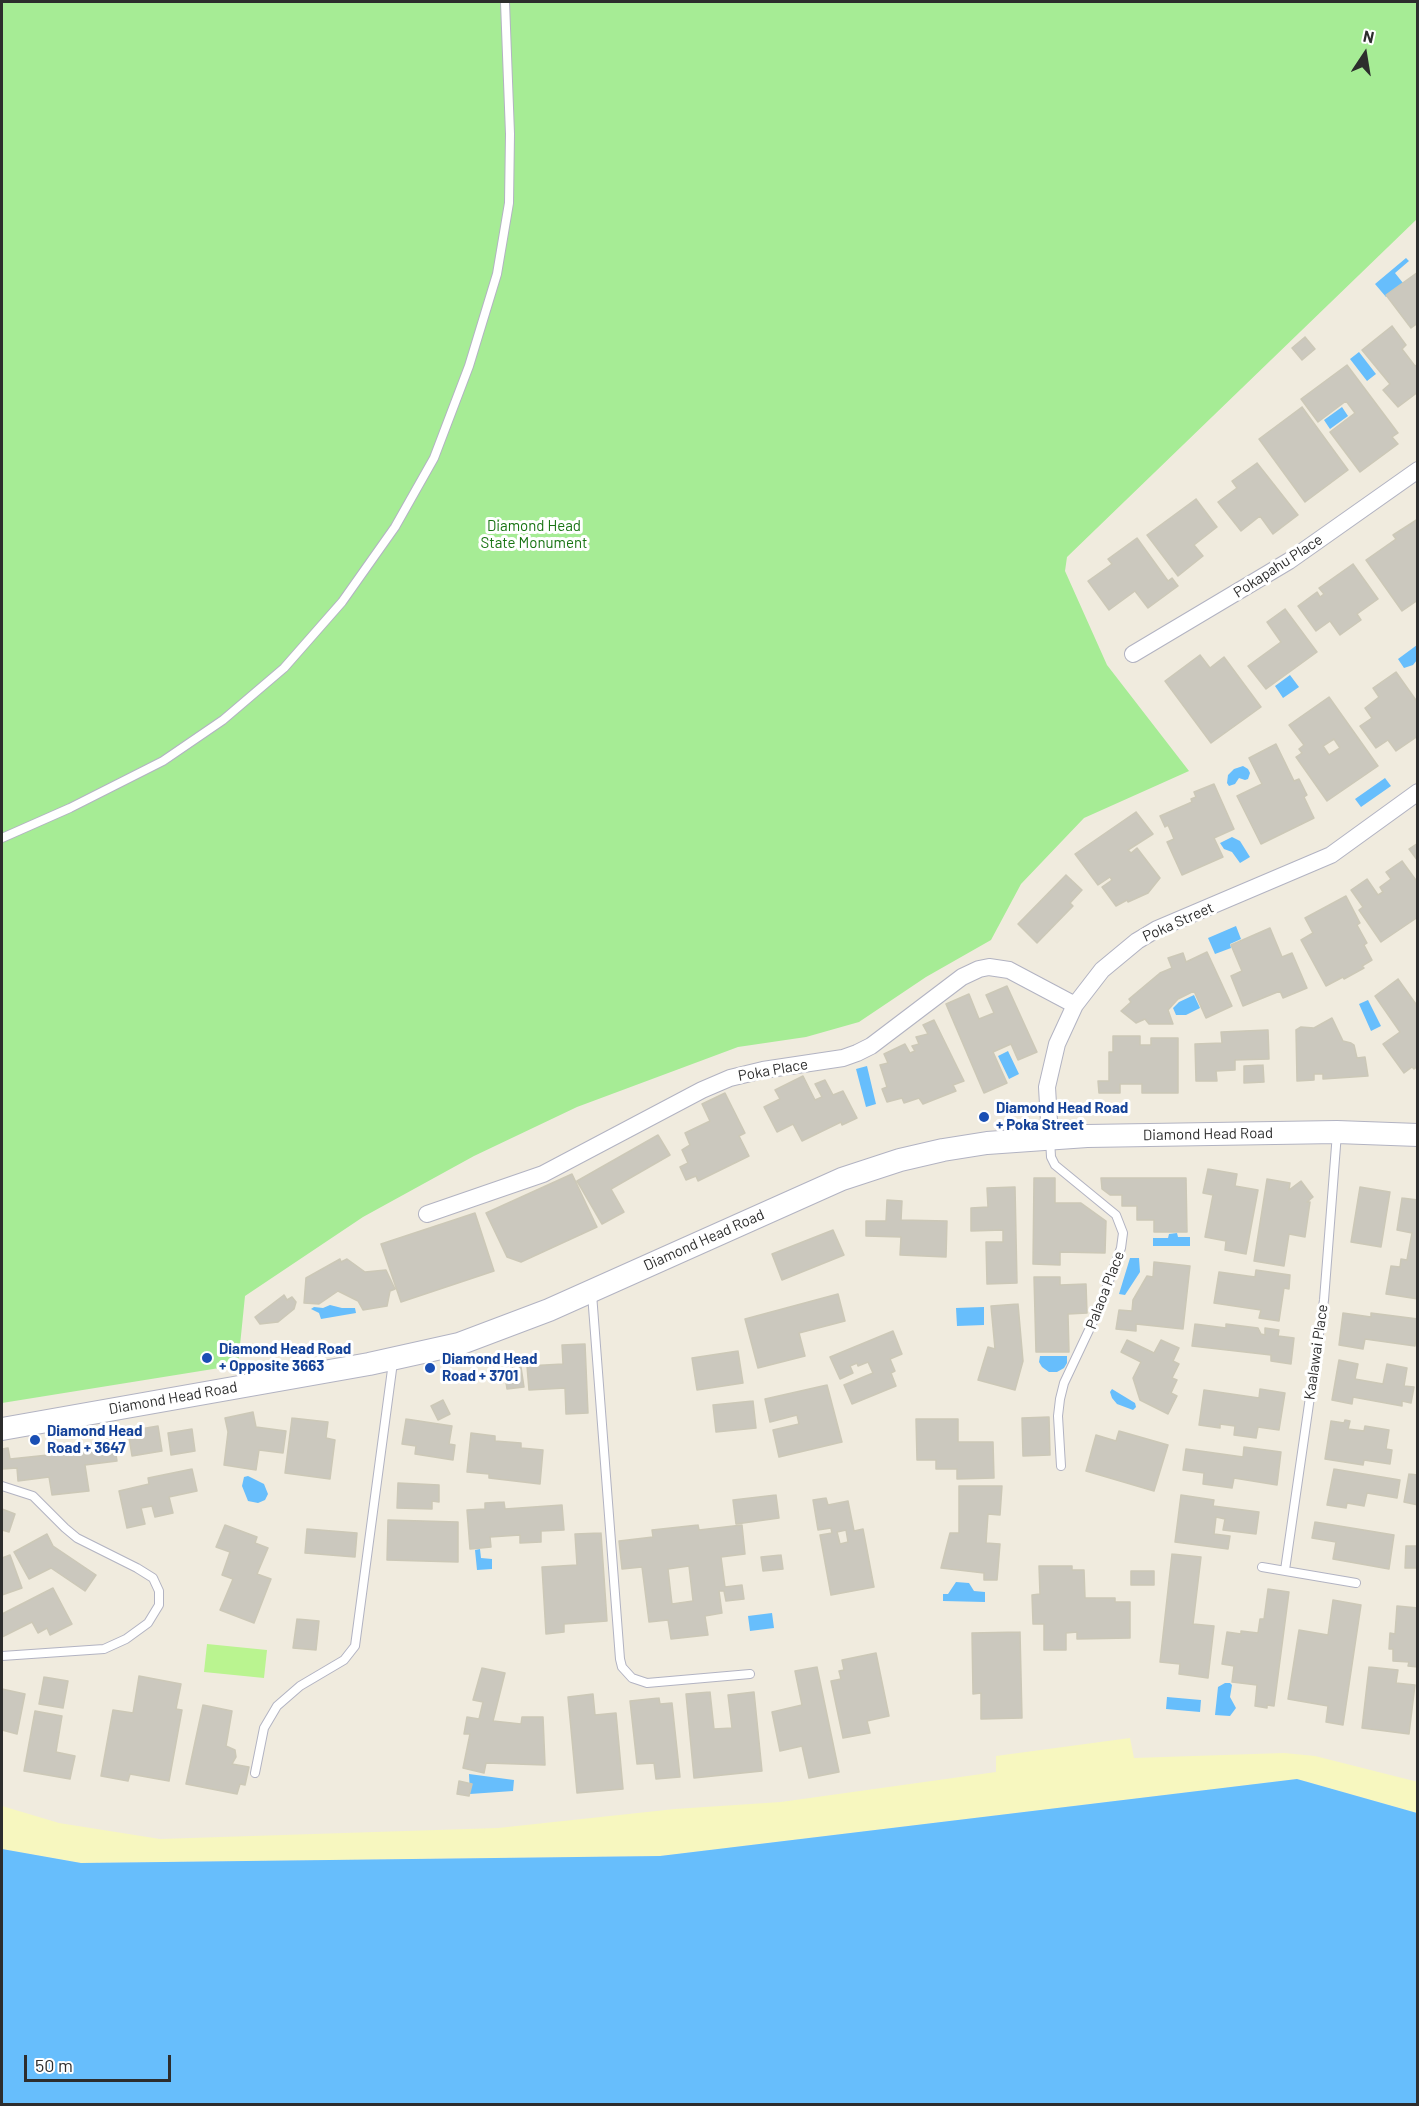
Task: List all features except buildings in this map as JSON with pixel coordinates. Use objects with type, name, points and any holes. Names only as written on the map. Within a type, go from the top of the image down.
[{"type":"street","name":"Pokapahu Place","points":[[1133,654],[1289,561],[1418,470]]},
{"type":"street","name":"Poka Street","points":[[1050,1139],[1049,1076],[1057,1044],[1075,1005],[1102,970],[1137,941],[1157,929],[1331,855],[1418,792]]},
{"type":"street","name":"Poka Place","points":[[427,1214],[543,1174],[702,1090],[730,1078],[763,1070],[843,1058],[857,1053],[871,1046],[962,977],[980,969],[989,967],[1009,970],[1075,1005]]},
{"type":"street","name":"Diamond Head Road","points":[[2,1429],[429,1352],[489,1334],[813,1190],[871,1169],[943,1150],[987,1143],[1050,1139],[1337,1132],[1417,1135]]},
{"type":"lane","points":[[2,838],[70,808],[163,761],[223,720],[284,668],[342,602],[395,527],[434,458],[469,366],[497,274],[509,203],[510,134],[505,2]]},
{"type":"lane","name":"Kaalawai Place","points":[[1285,1570],[1324,1300],[1337,1132]]},
{"type":"lane","name":"Palaoa Place","points":[[1050,1139],[1051,1157],[1055,1165],[1116,1215],[1123,1233],[1121,1248],[1098,1311],[1062,1391],[1058,1416],[1061,1466]]},
{"type":"lane","points":[[592,1290],[622,1667],[632,1678],[646,1683],[750,1674]]},
{"type":"lane","points":[[255,1773],[264,1728],[277,1706],[300,1686],[344,1659],[355,1646],[393,1359]]},
{"type":"lane","points":[[2,1486],[33,1497],[77,1538],[153,1578],[159,1592],[159,1605],[148,1623],[126,1640],[104,1649],[2,1656]]},
{"type":"lane","points":[[1262,1567],[1356,1584]]},
{"type":"green space","name":"Diamond Head State Monument","points":[[2,2],[1417,2],[1417,219],[1067,557],[1065,571],[1107,665],[1189,771],[1084,818],[1021,884],[991,940],[926,977],[859,1022],[806,1037],[738,1047],[577,1107],[474,1156],[363,1217],[245,1296],[238,1365],[2,1403]]},
{"type":"green space","points":[[207,1644],[267,1650],[264,1678],[204,1672]]},
{"type":"sand","points":[[1130,1738],[1134,1758],[1284,1753],[1315,1756],[1418,1782],[1417,1813],[1297,1779],[660,1856],[81,1863],[2,1849],[2,1806],[59,1823],[160,1839],[498,1828],[675,1809],[781,1802],[996,1772],[996,1756]]},
{"type":"water","points":[[1406,258],[1409,261],[1395,273],[1403,283],[1386,297],[1375,284]]},
{"type":"water","points":[[1359,352],[1376,374],[1367,381],[1350,359]]},
{"type":"water","points":[[1342,407],[1348,416],[1330,429],[1324,420]]},
{"type":"water","points":[[1417,645],[1417,660],[1413,665],[1404,668],[1398,659]]},
{"type":"water","points":[[1290,675],[1299,687],[1283,698],[1275,686]]},
{"type":"water","points":[[1243,766],[1250,773],[1248,779],[1239,778],[1235,784],[1229,786],[1228,775],[1234,769]]},
{"type":"water","points":[[1385,778],[1391,786],[1361,807],[1355,799]]},
{"type":"water","points":[[1232,837],[1240,841],[1250,857],[1240,863],[1232,852],[1224,849],[1220,843]]},
{"type":"water","points":[[1236,926],[1241,939],[1230,944],[1231,948],[1215,954],[1208,938]]},
{"type":"water","points":[[1194,995],[1200,1008],[1186,1015],[1176,1015],[1173,1008],[1179,1002]]},
{"type":"water","points":[[1368,1000],[1381,1026],[1371,1031],[1359,1004]]},
{"type":"water","points":[[1008,1051],[1019,1074],[1009,1079],[998,1056]]},
{"type":"water","points":[[867,1066],[876,1104],[866,1107],[856,1069]]},
{"type":"water","points":[[1177,1233],[1178,1237],[1190,1237],[1190,1246],[1153,1246],[1153,1238],[1168,1238],[1169,1234]]},
{"type":"water","points":[[1130,1258],[1139,1258],[1140,1272],[1125,1295],[1119,1294]]},
{"type":"water","points":[[330,1305],[355,1308],[356,1313],[321,1319],[319,1313],[311,1309]]},
{"type":"water","points":[[984,1307],[984,1325],[957,1326],[956,1308]]},
{"type":"water","points":[[1040,1356],[1067,1356],[1067,1363],[1057,1372],[1049,1372],[1039,1362]]},
{"type":"water","points":[[1112,1389],[1135,1403],[1136,1407],[1133,1410],[1117,1404],[1110,1392]]},
{"type":"water","points":[[248,1476],[264,1484],[268,1494],[265,1500],[258,1503],[248,1501],[242,1486],[244,1477]]},
{"type":"water","points":[[480,1549],[481,1558],[492,1559],[492,1569],[477,1570],[475,1550]]},
{"type":"water","points":[[956,1582],[969,1583],[974,1591],[985,1592],[985,1602],[943,1601],[943,1594],[948,1594]]},
{"type":"water","points":[[772,1613],[774,1628],[750,1631],[748,1616]]},
{"type":"water","points":[[1225,1683],[1232,1685],[1230,1697],[1236,1708],[1230,1716],[1215,1715],[1218,1687]]},
{"type":"water","points":[[1167,1697],[1201,1700],[1200,1712],[1166,1709]]},
{"type":"water","points":[[469,1774],[514,1780],[513,1791],[470,1794]]},
{"type":"water","points":[[1297,1779],[1417,1813],[1417,2104],[2,2104],[2,1849],[81,1863],[660,1856]]},
{"type":"place","name":"Diamond Head Road + Poka Street","points":[[984,1117]]},
{"type":"place","name":"Diamond Head Road + Opposite 3663","points":[[207,1358]]},
{"type":"place","name":"Diamond Head Road + 3701","points":[[430,1368]]},
{"type":"place","name":"Diamond Head Road + 3647","points":[[35,1440]]}]
